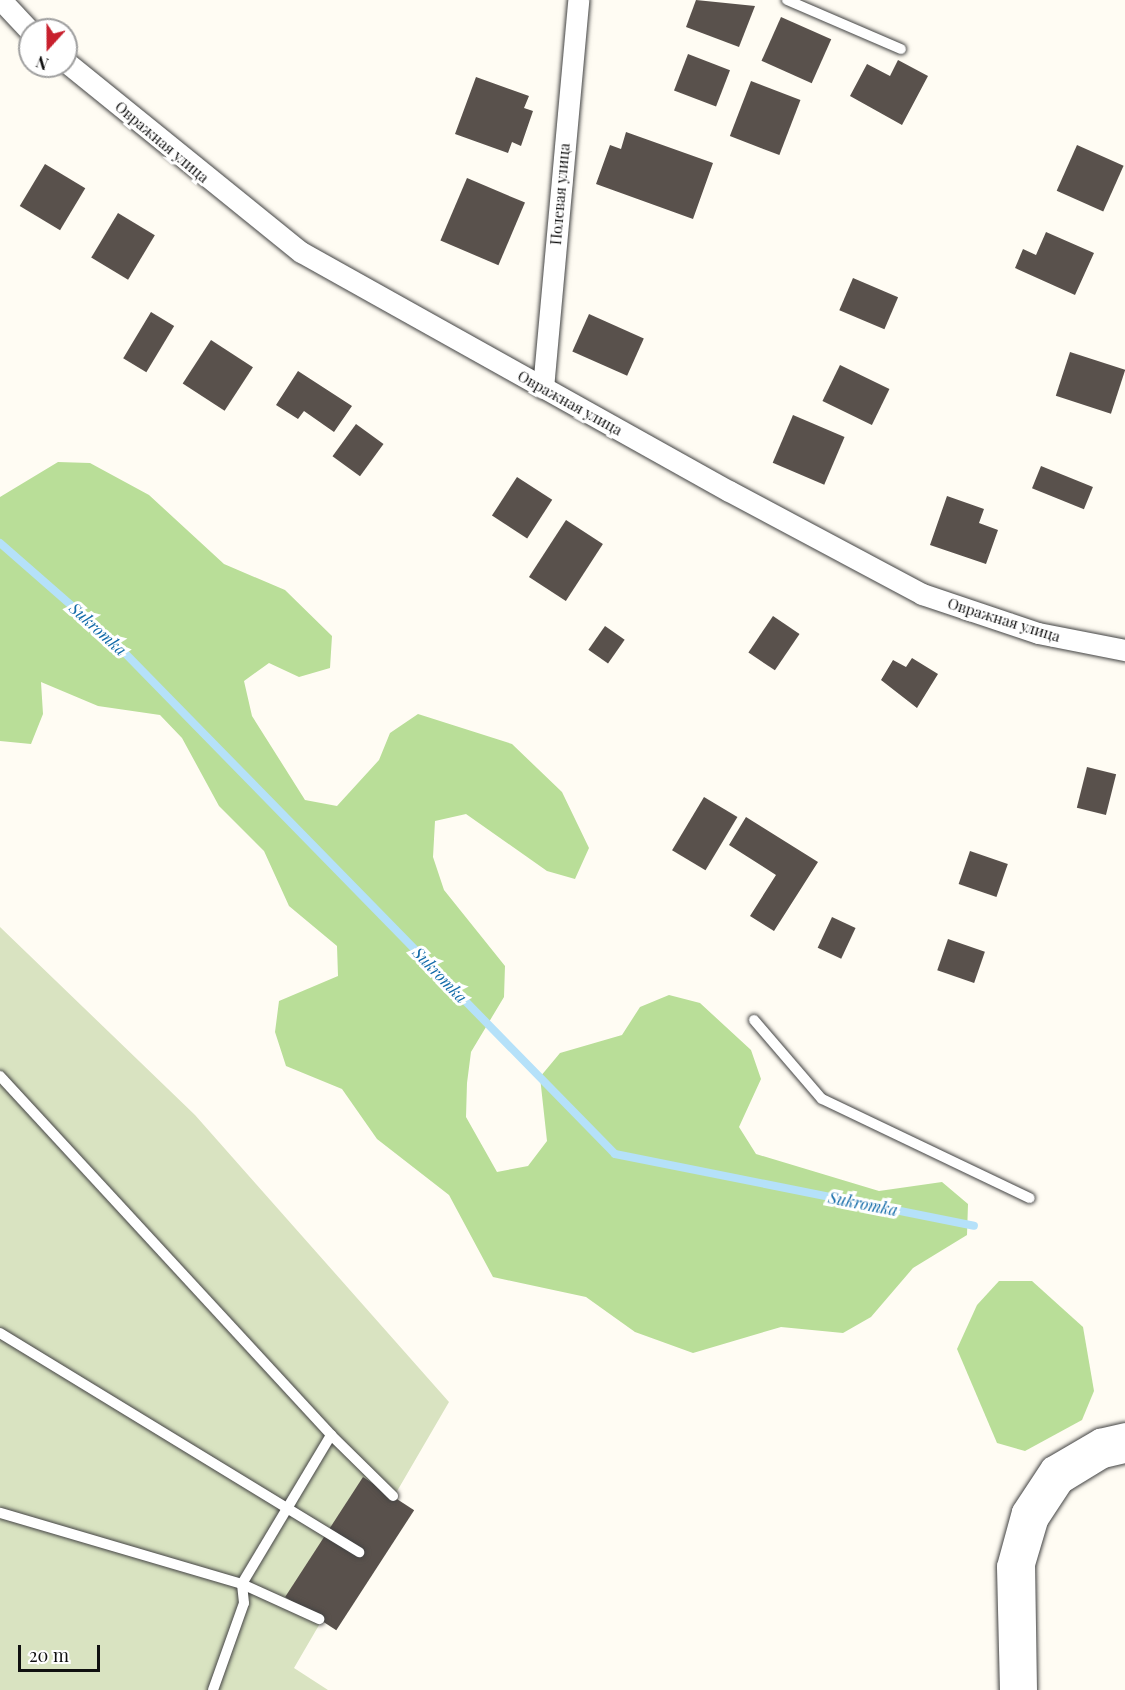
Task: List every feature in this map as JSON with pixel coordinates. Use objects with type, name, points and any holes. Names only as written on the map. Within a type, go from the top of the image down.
[{"type":"street","points":[[1,0],[18,18]]},
{"type":"street","name":"Полевая улица","points":[[543,388],[578,0]]},
{"type":"street","name":"Овражная улица","points":[[78,72],[301,252],[543,388],[922,594],[1038,633],[1125,650]]},
{"type":"street","points":[[1010,1690],[1007,1566],[1022,1511],[1051,1467],[1099,1439],[1125,1433]]},
{"type":"street","points":[[1026,1690],[1024,1564],[1037,1520],[1062,1482],[1103,1457],[1125,1452]]},
{"type":"lane","points":[[787,0],[901,49]]},
{"type":"lane","points":[[754,1020],[822,1099],[1030,1198]]},
{"type":"lane","points":[[0,1076],[331,1435],[393,1496]]},
{"type":"lane","points":[[0,1333],[288,1506],[359,1552]]},
{"type":"lane","points":[[213,1690],[244,1604],[242,1584],[331,1435]]},
{"type":"lane","points":[[0,1514],[242,1584],[319,1619]]},
{"type":"green space","points":[[58,462],[90,463],[149,495],[224,564],[285,590],[332,636],[330,668],[299,677],[269,663],[244,681],[252,716],[305,800],[337,806],[379,760],[390,733],[418,714],[512,744],[562,792],[589,848],[575,879],[547,871],[466,814],[435,821],[433,857],[444,890],[505,966],[504,997],[471,1052],[467,1083],[466,1117],[497,1172],[528,1166],[547,1141],[540,1077],[560,1053],[622,1035],[640,1007],[669,995],[700,1003],[751,1050],[761,1079],[739,1127],[756,1154],[879,1191],[942,1182],[968,1204],[967,1235],[913,1268],[871,1317],[843,1333],[781,1327],[693,1353],[635,1332],[586,1297],[493,1277],[449,1195],[377,1139],[342,1089],[286,1066],[275,1032],[279,1001],[338,976],[337,946],[289,906],[264,851],[219,806],[182,738],[160,715],[98,706],[41,682],[43,714],[31,744],[0,741],[0,497]]},
{"type":"green space","points":[[0,927],[195,1115],[449,1402],[294,1668],[328,1690],[0,1690]]},
{"type":"green space","points":[[999,1281],[1032,1281],[1083,1327],[1094,1391],[1082,1420],[1025,1451],[997,1443],[957,1349],[977,1305]]},
{"type":"building","points":[[696,0],[755,6],[739,47],[686,27]]},
{"type":"building","points":[[781,17],[831,39],[812,83],[761,61]]},
{"type":"building","points":[[688,54],[730,70],[716,107],[674,90]]},
{"type":"building","points":[[898,60],[928,76],[902,125],[850,96],[867,64],[890,76]]},
{"type":"building","points":[[476,77],[529,96],[524,108],[533,111],[521,146],[512,142],[508,153],[455,134]]},
{"type":"building","points":[[751,81],[800,100],[779,155],[730,136]]},
{"type":"building","points":[[626,132],[713,163],[693,219],[596,184],[610,145],[621,149]]},
{"type":"building","points":[[1077,145],[1124,166],[1103,211],[1057,191]]},
{"type":"building","points":[[45,164],[85,188],[60,230],[20,206]]},
{"type":"building","points":[[467,178],[525,203],[498,265],[440,241]]},
{"type":"building","points":[[118,213],[155,235],[128,280],[91,258]]},
{"type":"building","points":[[1046,232],[1094,253],[1075,295],[1015,268],[1023,249],[1036,255]]},
{"type":"building","points":[[853,278],[898,297],[884,329],[839,310]]},
{"type":"building","points":[[151,312],[174,326],[146,372],[123,358]]},
{"type":"building","points":[[589,314],[644,338],[627,376],[572,351]]},
{"type":"building","points":[[211,340],[253,367],[225,411],[183,384]]},
{"type":"building","points":[[1070,352],[1125,370],[1111,414],[1056,396]]},
{"type":"building","points":[[840,365],[889,389],[872,425],[822,401]]},
{"type":"building","points":[[298,371],[352,406],[334,432],[304,411],[298,419],[276,405]]},
{"type":"building","points":[[793,415],[845,437],[824,485],[773,463]]},
{"type":"building","points":[[356,424],[384,444],[360,476],[332,456]]},
{"type":"building","points":[[1041,466],[1093,487],[1084,509],[1032,488]]},
{"type":"building","points":[[517,477],[552,500],[527,538],[492,516]]},
{"type":"building","points":[[947,496],[984,509],[979,523],[998,530],[986,564],[930,545]]},
{"type":"building","points":[[566,520],[603,544],[566,601],[529,577]]},
{"type":"building","points":[[773,616],[800,634],[775,670],[748,652]]},
{"type":"building","points":[[605,626],[625,640],[608,664],[588,650]]},
{"type":"building","points":[[912,658],[938,674],[917,708],[881,680],[893,660],[906,667]]},
{"type":"building","points":[[1087,767],[1116,774],[1106,815],[1077,808]]},
{"type":"building","points":[[704,797],[737,817],[705,870],[672,850]]},
{"type":"building","points":[[746,817],[818,862],[774,931],[750,916],[776,875],[729,845]]},
{"type":"building","points":[[970,851],[1008,864],[996,897],[959,884]]},
{"type":"building","points":[[832,917],[856,928],[841,959],[818,948]]},
{"type":"building","points":[[948,939],[985,952],[974,983],[937,970]]},
{"type":"building","points":[[363,1477],[414,1510],[336,1630],[285,1597]]},
{"type":"waterway","name":"Sukromka","points":[[0,543],[119,647],[615,1154],[974,1226]]}]
